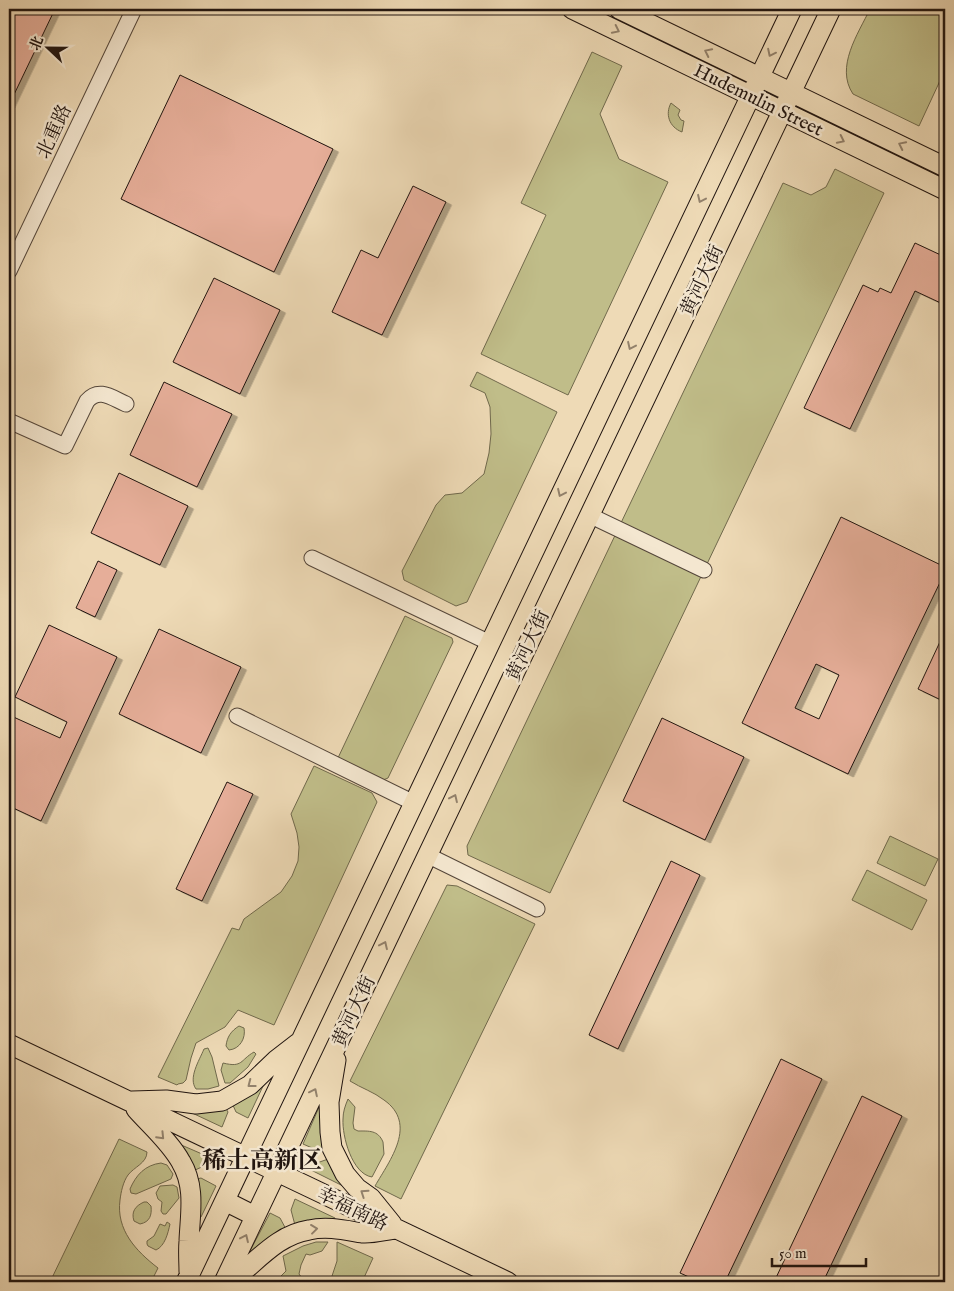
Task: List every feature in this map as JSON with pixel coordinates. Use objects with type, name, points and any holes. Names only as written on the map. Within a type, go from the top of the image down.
[{"type":"main road","name":"Hudemulin Street","points":[[572,9],[945,190]]},
{"type":"main road","name":"Hudemulin Street","points":[[619,9],[945,167]]},
{"type":"main road","name":"黄河大街","points":[[188,1280],[792,9]]},
{"type":"main road","name":"黄河大街","points":[[224,1282],[831,9]]},
{"type":"main road","points":[[128,1101],[166,1100],[196,1104],[222,1101],[250,1085],[276,1060],[301,1041]]},
{"type":"main road","name":"幸福南路","points":[[9,1044],[508,1282]]},
{"type":"main road","points":[[337,1044],[335,1072],[329,1102],[332,1148],[345,1174],[356,1188],[371,1198],[396,1229]]},
{"type":"main road","points":[[128,1101],[174,1151],[182,1162],[190,1183],[191,1212],[188,1280]]},
{"type":"main road","points":[[225,1201],[255,1216]]},
{"type":"main road","points":[[230,1282],[267,1250],[300,1232],[334,1228],[364,1233],[396,1229]]},
{"type":"street","name":"北重路","points":[[9,271],[134,9]]},
{"type":"street","points":[[9,421],[65,446],[87,401],[92,396],[101,393],[126,404]]},
{"type":"street","points":[[589,515],[704,570]]},
{"type":"street","points":[[312,558],[490,643]]},
{"type":"street","points":[[237,716],[414,803]]},
{"type":"street","points":[[427,855],[537,909]]},
{"type":"shaded area","points":[[870,9],[945,9],[945,70],[919,126],[853,94],[848,84],[846,73],[850,51]]},
{"type":"shaded area","points":[[592,52],[622,66],[600,114],[619,159],[668,182],[568,395],[481,354],[546,215],[521,203]]},
{"type":"shaded area","points":[[671,103],[680,110],[678,115],[684,121],[682,132],[674,127],[669,120],[668,111]]},
{"type":"shaded area","points":[[835,169],[884,193],[550,893],[468,855],[467,846],[783,183],[811,195],[826,187]]},
{"type":"shaded area","points":[[477,372],[557,412],[467,602],[456,606],[404,580],[402,571],[436,505],[445,495],[462,493],[484,474],[491,434],[490,407],[485,393],[470,386]]},
{"type":"shaded area","points":[[405,616],[452,638],[453,642],[388,778],[383,780],[337,760]]},
{"type":"shaded area","points":[[314,766],[372,793],[377,802],[274,1025],[238,1010],[225,1027],[196,1043],[186,1080],[183,1083],[177,1085],[158,1077],[232,928],[239,930],[244,919],[281,892],[292,876],[298,861],[299,847],[291,814]]},
{"type":"shaded area","points":[[890,836],[938,859],[925,886],[877,863]]},
{"type":"shaded area","points":[[867,870],[927,900],[912,930],[852,900]]},
{"type":"shaded area","points":[[447,885],[457,886],[535,924],[401,1199],[375,1186],[388,1165],[398,1142],[399,1120],[394,1110],[384,1100],[350,1081]]},
{"type":"shaded area","points":[[239,1026],[244,1028],[243,1039],[236,1048],[229,1050],[226,1046],[228,1037]]},
{"type":"shaded area","points":[[208,1048],[219,1086],[208,1089],[196,1089],[193,1080],[195,1069],[204,1049]]},
{"type":"shaded area","points":[[254,1052],[256,1054],[248,1067],[230,1083],[225,1083],[221,1070],[223,1063],[238,1064]]},
{"type":"shaded area","points":[[264,1084],[248,1118],[236,1112],[232,1103]]},
{"type":"shaded area","points":[[348,1099],[355,1107],[354,1129],[376,1133],[383,1142],[384,1154],[372,1177],[359,1169],[346,1144],[343,1119]]},
{"type":"shaded area","points":[[224,1105],[228,1112],[222,1127],[190,1112]]},
{"type":"shaded area","points":[[320,1105],[328,1149],[319,1151],[303,1144]]},
{"type":"shaded area","points":[[119,1139],[147,1152],[145,1159],[128,1175],[122,1187],[120,1211],[121,1221],[129,1239],[158,1268],[151,1282],[50,1282]]},
{"type":"shaded area","points":[[179,1144],[209,1157],[206,1165],[191,1172]]},
{"type":"shaded area","points":[[331,1158],[345,1185],[343,1186],[311,1170],[314,1164]]},
{"type":"shaded area","points":[[161,1163],[167,1165],[173,1174],[171,1179],[136,1194],[131,1193],[130,1189],[138,1175],[146,1168]]},
{"type":"shaded area","points":[[201,1178],[216,1186],[199,1219],[193,1180]]},
{"type":"shaded area","points":[[173,1185],[177,1187],[179,1198],[166,1214],[163,1214],[161,1211],[162,1202],[158,1199],[156,1193],[160,1186]]},
{"type":"shaded area","points":[[295,1199],[335,1218],[334,1224],[296,1229],[291,1210]]},
{"type":"shaded area","points":[[144,1202],[151,1206],[150,1218],[140,1224],[134,1221],[133,1212],[138,1205]]},
{"type":"shaded area","points":[[270,1213],[280,1218],[287,1231],[250,1255],[250,1251]]},
{"type":"shaded area","points":[[167,1222],[170,1224],[162,1246],[156,1250],[148,1246],[147,1241],[154,1236],[160,1224],[165,1226]]},
{"type":"shaded area","points":[[316,1242],[328,1242],[322,1251],[310,1255],[306,1254],[299,1274],[302,1278],[311,1282],[279,1282],[279,1278],[286,1271],[283,1256]]},
{"type":"shaded area","points":[[337,1242],[373,1258],[362,1282],[330,1282],[337,1261]]},
{"type":"building","points":[[9,9],[55,9],[9,105]]},
{"type":"building","points":[[180,75],[333,149],[274,272],[121,199]]},
{"type":"building","points":[[413,186],[446,202],[382,335],[332,312],[361,250],[378,258]]},
{"type":"building","points":[[915,243],[945,257],[945,305],[915,291],[850,429],[804,408],[863,285],[878,292],[880,288],[891,293]]},
{"type":"building","points":[[214,278],[280,310],[240,394],[173,362]]},
{"type":"building","points":[[164,382],[232,414],[197,487],[130,455]]},
{"type":"building","points":[[119,473],[188,506],[160,565],[91,533]]},
{"type":"building","points":[[841,517],[945,567],[945,572],[848,774],[742,723]],"holes":[[[816,664],[839,675],[819,719],[795,708]]]},
{"type":"building","points":[[98,561],[117,570],[95,617],[76,608]]},
{"type":"building","points":[[49,625],[117,657],[41,821],[9,806],[9,715],[60,738],[67,722],[15,697]]},
{"type":"building","points":[[159,629],[241,667],[201,753],[119,714]]},
{"type":"building","points":[[945,631],[945,661],[940,673],[945,675],[945,690],[941,700],[918,689]]},
{"type":"building","points":[[662,718],[744,757],[705,840],[623,801]]},
{"type":"building","points":[[227,782],[253,794],[202,901],[176,889]]},
{"type":"building","points":[[671,861],[700,875],[618,1049],[589,1035]]},
{"type":"building","points":[[781,1059],[822,1079],[725,1282],[700,1282],[680,1273]]},
{"type":"building","points":[[862,1096],[902,1116],[823,1282],[774,1282]]},
{"type":"district","name":"稀土高新区","points":[[262,1160]]}]
